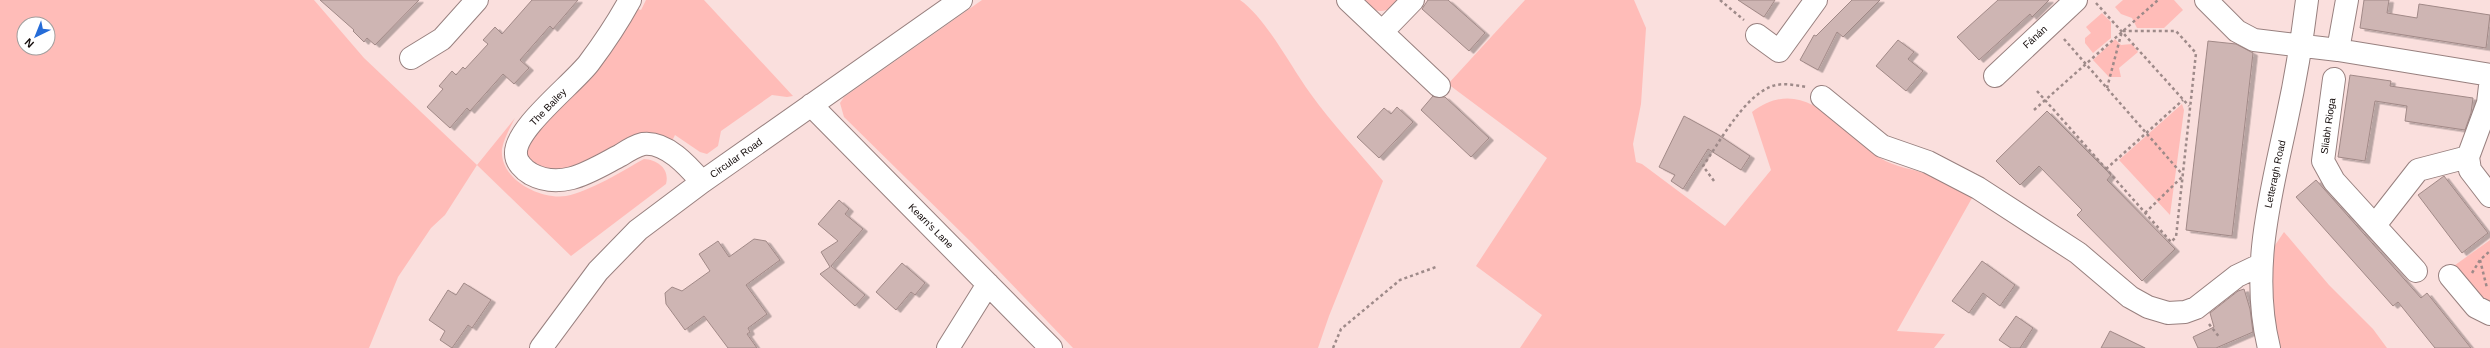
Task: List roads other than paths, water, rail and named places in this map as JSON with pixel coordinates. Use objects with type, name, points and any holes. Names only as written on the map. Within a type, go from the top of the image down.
[{"type":"street","points":[[411,58],[442,39],[477,0]]},
{"type":"street","name":"The Bailey","points":[[630,0],[588,65],[535,118],[522,135],[515,148],[516,160],[528,172],[540,179],[568,181],[642,144],[654,145],[677,157],[702,182]]},
{"type":"street","name":"Circular Road","points":[[541,348],[616,250],[638,230],[702,182],[961,0]]},
{"type":"street","points":[[1348,0],[1439,86]]},
{"type":"street","points":[[1382,32],[1412,0]]},
{"type":"street","points":[[1757,35],[1779,51],[1816,0]]},
{"type":"street","name":"Fánán","points":[[1995,76],[2076,0]]},
{"type":"street","points":[[2206,0],[2237,31],[2254,40],[2338,50],[2490,75]]},
{"type":"street","name":"Letteragh Road","points":[[2269,348],[2261,309],[2260,265],[2267,212],[2301,45],[2307,0]]},
{"type":"street","points":[[2338,50],[2347,0]]},
{"type":"street","name":"Sliabh Rioga","points":[[2334,79],[2323,162],[2334,181],[2416,271]]},
{"type":"street","points":[[2490,86],[2488,103],[2468,157],[2470,170],[2490,196]]},
{"type":"street","points":[[1822,97],[1882,146],[1928,162],[1978,188],[2078,252],[2130,297],[2148,307],[2168,313],[2191,310],[2237,276],[2260,265]]},
{"type":"street","name":"Kearn's Lane","points":[[811,105],[1051,348]]},
{"type":"street","points":[[2375,225],[2418,170],[2468,157]]},
{"type":"street","points":[[2455,283],[2476,307],[2490,314]]},
{"type":"street","points":[[948,348],[988,284]]}]
